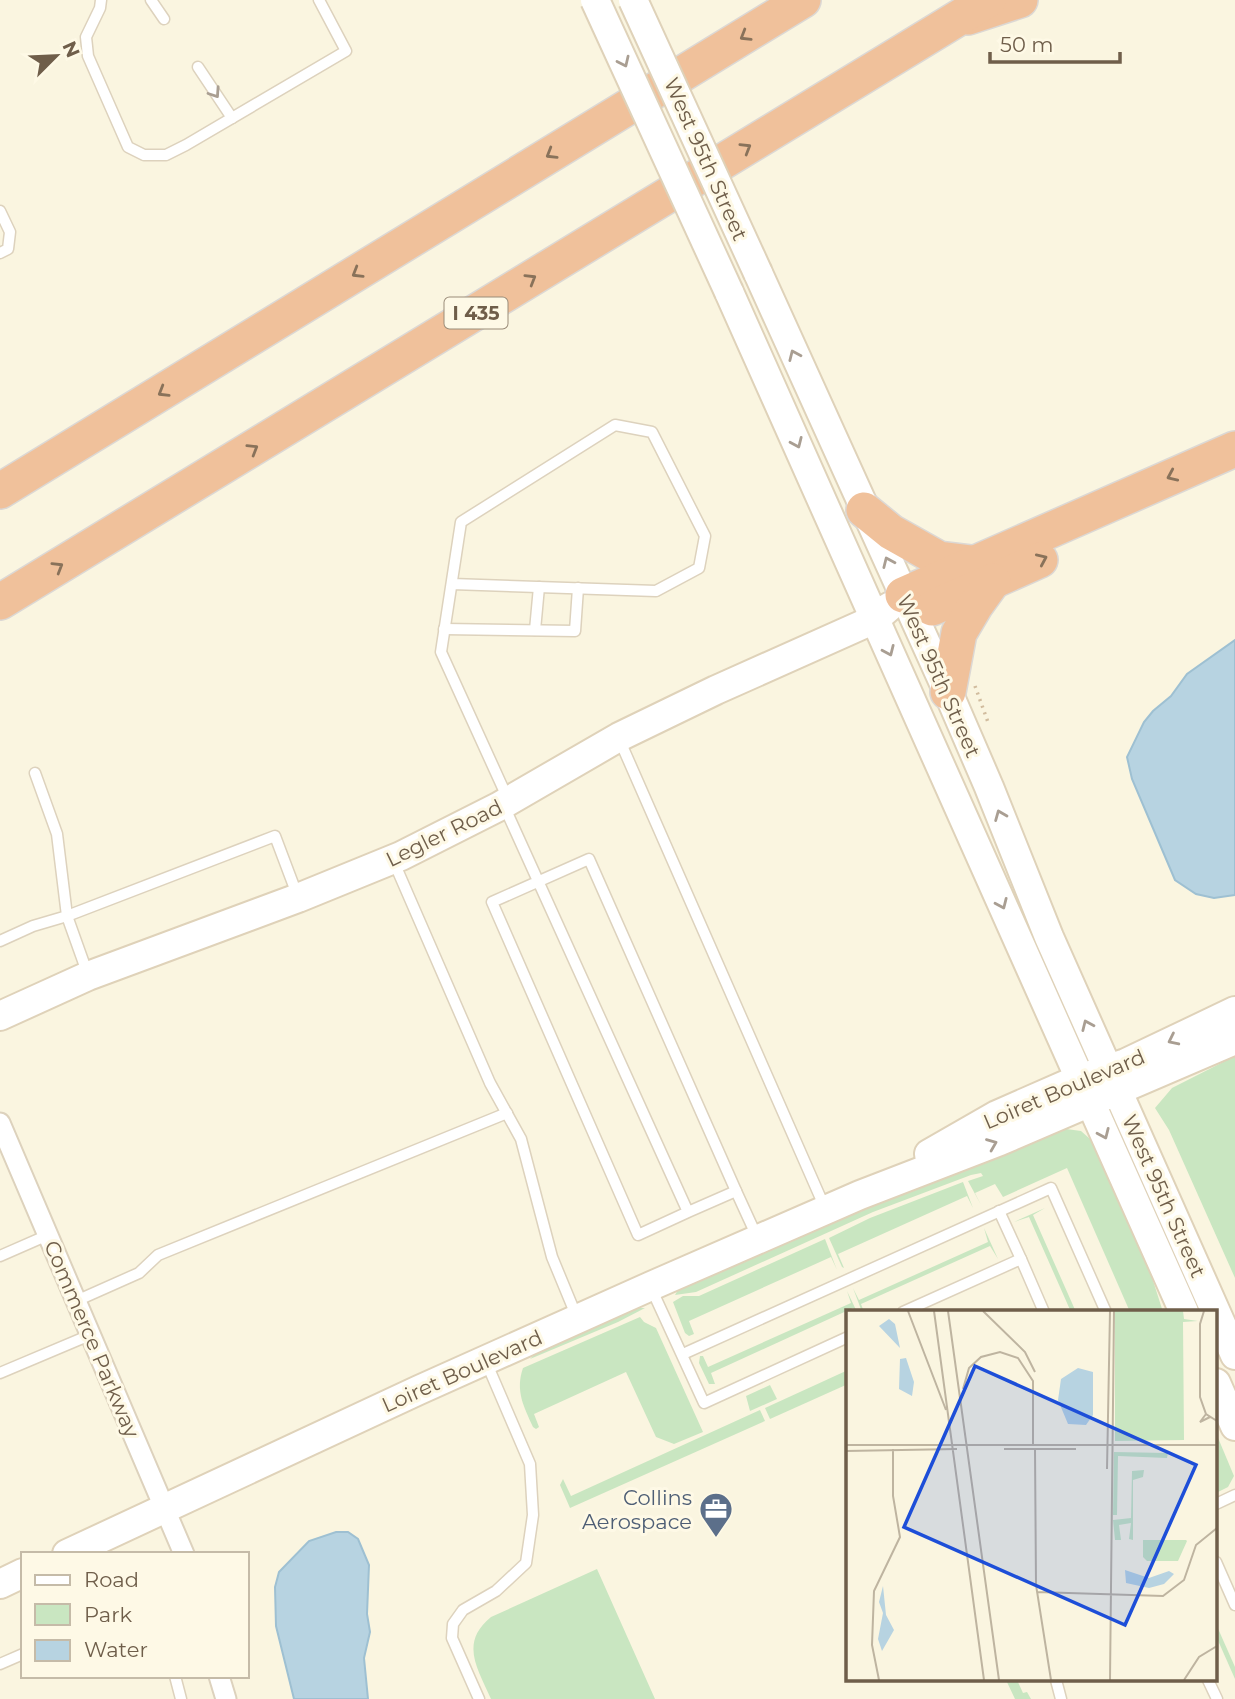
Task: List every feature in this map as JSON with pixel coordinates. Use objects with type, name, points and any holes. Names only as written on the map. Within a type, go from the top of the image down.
[{"type":"highway","points":[[0,491],[803,0]]},
{"type":"highway","name":"I 435","points":[[0,602],[988,0]]},
{"type":"highway","points":[[951,23],[1020,0]]},
{"type":"highway","points":[[907,606],[983,572],[1235,449]]},
{"type":"highway","points":[[864,510],[891,532],[939,559],[983,572],[1235,473]]},
{"type":"highway","points":[[948,692],[959,633],[975,606],[983,572]]},
{"type":"main road","name":"West 95th Street","points":[[595,0],[729,292],[1183,1310]]},
{"type":"main road","name":"West 95th Street","points":[[634,0],[948,692],[1049,937],[1215,1310]]},
{"type":"main road","name":"Legler Road","points":[[0,1016],[88,976],[392,860],[438,839],[619,737],[716,690],[907,606]]},
{"type":"main road","name":"Loiret Boulevard","points":[[1112,1080],[1126,1063],[1235,1011]]},
{"type":"main road","name":"Loiret Boulevard","points":[[71,1552],[651,1286],[860,1195],[957,1158],[1084,1091],[1235,1040]]},
{"type":"main road","name":"West 95th Street","points":[[1218,1317],[1235,1355]]},
{"type":"main road","points":[[1218,1388],[1235,1426]]},
{"type":"main road","points":[[0,1584],[21,1574]]},
{"type":"street","name":"Commerce Parkway","points":[[0,1123],[183,1552]]},
{"type":"street","points":[[220,1678],[226,1699]]},
{"type":"lane","points":[[101,0],[86,37],[88,57],[128,146],[144,155],[166,155],[346,51],[319,0]]},
{"type":"lane","points":[[150,0],[164,19]]},
{"type":"lane","points":[[198,67],[232,118]]},
{"type":"lane","points":[[0,211],[10,232],[8,249],[0,253]]},
{"type":"lane","points":[[452,584],[656,591],[699,568],[705,536],[652,432],[615,425],[461,522],[441,652],[538,881],[688,1212]]},
{"type":"lane","points":[[535,630],[539,587]]},
{"type":"lane","points":[[444,629],[575,631],[578,588]]},
{"type":"lane","points":[[619,737],[825,1210]]},
{"type":"lane","points":[[35,773],[57,834],[67,916],[88,976]]},
{"type":"lane","points":[[0,941],[33,926],[67,916],[275,836],[298,898]]},
{"type":"lane","points":[[736,1191],[638,1234],[492,902],[589,859],[758,1240]]},
{"type":"lane","points":[[392,860],[490,1083],[521,1139],[552,1257],[578,1319]]},
{"type":"lane","points":[[76,1301],[139,1273],[158,1255],[506,1113]]},
{"type":"lane","points":[[682,1354],[1051,1188],[1105,1310]]},
{"type":"lane","points":[[999,1211],[1043,1310]]},
{"type":"lane","points":[[0,1256],[48,1235]]},
{"type":"lane","points":[[907,1310],[1021,1259]]},
{"type":"lane","points":[[651,1286],[704,1402],[846,1338]]},
{"type":"lane","points":[[0,1373],[90,1335]]},
{"type":"lane","points":[[479,1699],[452,1638],[453,1624],[463,1610],[496,1591],[526,1563],[533,1515],[530,1464],[485,1360]]},
{"type":"lane","points":[[1218,1503],[1235,1495]]},
{"type":"lane","points":[[1218,1567],[1235,1605]]},
{"type":"lane","points":[[0,1664],[21,1655]]},
{"type":"lane","points":[[176,1678],[181,1699]]},
{"type":"lane","points":[[1057,1682],[1061,1699]]},
{"type":"lane","points":[[1209,1682],[1217,1699]]},
{"type":"green space","points":[[1235,1056],[1235,1278],[1169,1130],[1155,1108],[1172,1088]]},
{"type":"green space","points":[[1059,1128],[1081,1131],[1098,1146],[1143,1249],[1162,1310],[1129,1310],[1067,1168],[1003,1197],[995,1184],[975,1193],[981,1205],[968,1181],[983,1176],[981,1173],[971,1175],[873,1212],[696,1292],[675,1295],[679,1288],[837,1218]]},
{"type":"green space","points":[[963,1182],[973,1208],[967,1196],[838,1254],[844,1268],[842,1267],[829,1238],[870,1218]]},
{"type":"green space","points":[[1045,1208],[1033,1215],[1075,1310],[1070,1310],[1029,1217],[1014,1222]]},
{"type":"green space","points":[[984,1228],[998,1259],[990,1246],[861,1304],[861,1310],[853,1288],[859,1300],[988,1242]]},
{"type":"green space","points":[[825,1239],[837,1270],[831,1257],[689,1321],[694,1334],[689,1336],[685,1333],[673,1302],[683,1296],[699,1296]]},
{"type":"green space","points":[[847,1291],[856,1310],[846,1310],[711,1373],[715,1384],[709,1384],[699,1363],[700,1356],[703,1356],[708,1367],[851,1303]]},
{"type":"green space","points":[[637,1308],[645,1308],[530,1359],[536,1353]]},
{"type":"green space","points":[[640,1317],[656,1328],[703,1432],[674,1444],[656,1437],[626,1372],[534,1414],[539,1427],[533,1427],[520,1392],[523,1368]]},
{"type":"green space","points":[[846,1371],[846,1385],[770,1419],[765,1408]]},
{"type":"green space","points":[[770,1385],[777,1399],[750,1411],[746,1396]]},
{"type":"green space","points":[[760,1410],[765,1421],[570,1508],[560,1485],[563,1479],[571,1496]]},
{"type":"green space","points":[[1218,1438],[1234,1476],[1228,1487],[1218,1492]]},
{"type":"green space","points":[[597,1569],[655,1699],[491,1699],[474,1656],[476,1637],[481,1627],[491,1617]]},
{"type":"green space","points":[[1218,1629],[1235,1667],[1235,1679],[1218,1641]]},
{"type":"green space","points":[[1007,1682],[1018,1682],[1023,1693],[1027,1692],[1031,1699],[1015,1699]]},
{"type":"water","points":[[1235,640],[1235,895],[1214,898],[1196,894],[1175,880],[1132,779],[1127,757],[1144,722],[1171,696],[1187,674]]},
{"type":"water","points":[[336,1532],[348,1532],[358,1539],[369,1565],[367,1614],[370,1632],[364,1658],[368,1699],[294,1699],[276,1626],[275,1587],[279,1572],[309,1541]]},
{"type":"place","name":"Collins Aerospace","points":[[716,1539]]}]
